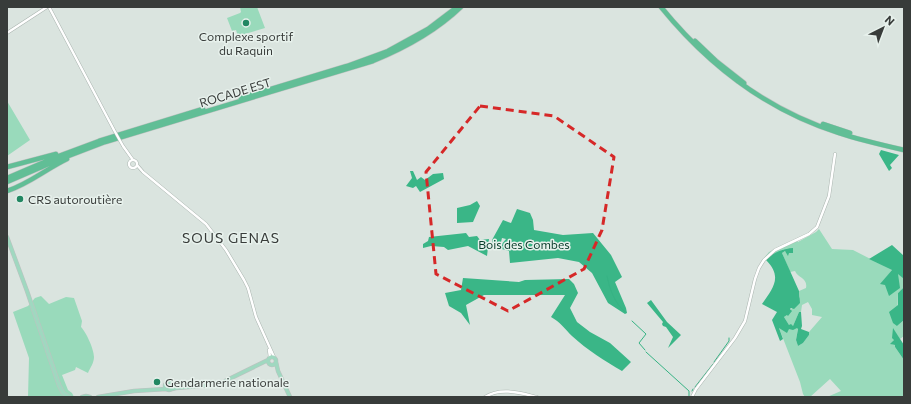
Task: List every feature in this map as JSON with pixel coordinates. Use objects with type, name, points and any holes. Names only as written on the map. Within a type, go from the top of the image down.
[{"type":"highway","name":"ROCADE EST","points":[[7,178],[56,157],[99,141],[373,58],[417,36],[457,7]]},
{"type":"highway","name":"ROCADE EST","points":[[7,182],[105,142],[373,61],[418,39],[444,22],[461,7]]},
{"type":"highway","points":[[661,7],[696,48],[738,82],[782,109],[809,122],[904,149]]},
{"type":"highway","points":[[664,7],[716,62],[740,80],[788,109],[835,130]]},
{"type":"highway","points":[[7,167],[46,158],[96,140],[99,141]]},
{"type":"highway","points":[[7,191],[24,184],[56,164],[103,145],[105,142]]},
{"type":"main road","points":[[7,237],[61,389],[69,397]]},
{"type":"main road","points":[[7,241],[10,246]]},
{"type":"main road","points":[[270,361],[278,371]]},
{"type":"main road","points":[[98,397],[116,393],[166,387],[169,390],[186,386],[213,385],[221,383],[270,361],[276,362],[278,371],[290,397]]},
{"type":"main road","points":[[58,381],[64,391],[74,397]]},
{"type":"main road","points":[[166,387],[168,382],[186,386]]},
{"type":"main road","points":[[172,384],[172,389]]},
{"type":"main road","points":[[106,397],[116,393]]},
{"type":"main road","points":[[82,397],[91,397]]},
{"type":"street","points":[[7,33],[48,7],[105,114],[129,155],[143,172],[211,229],[244,280],[248,288],[256,317],[267,342],[270,361]]},
{"type":"street","points":[[692,397],[696,389],[745,321],[755,279],[764,260],[775,250],[810,234],[817,227],[829,196],[835,154]]},
{"type":"street","points":[[129,155],[130,166],[143,172]]},
{"type":"street","points":[[130,162],[134,160]]},
{"type":"street","points":[[134,168],[137,165]]},
{"type":"street","points":[[485,397],[491,393],[505,391],[537,397]]},
{"type":"highlighted area","points":[[480,106],[554,116],[614,157],[602,230],[584,269],[508,311],[436,274],[426,172]]},
{"type":"green space","name":"Complexe sportif du Raquin","points":[[240,7],[257,7],[265,28],[238,36],[236,30],[232,31],[227,18],[240,13]]},
{"type":"green space","points":[[7,101],[30,140],[7,156]]},
{"type":"green space","points":[[881,150],[899,155],[890,165],[892,168],[889,171],[879,154]]},
{"type":"green space","points":[[410,171],[413,171],[417,180],[421,177],[425,180],[433,174],[443,173],[444,179],[420,192],[416,186],[413,188],[406,186],[412,178]]},
{"type":"green space","points":[[477,201],[480,206],[473,222],[457,223],[457,208],[470,205]]},
{"type":"green space","name":"Bois des Combes","points":[[517,209],[530,213],[533,220],[534,230],[563,235],[593,233],[611,255],[622,277],[615,282],[627,313],[625,314],[608,303],[592,273],[579,262],[558,258],[510,263],[509,251],[502,249],[501,245],[506,239],[502,238],[501,242],[498,242],[497,245],[493,245],[492,240],[503,220],[511,223]]},
{"type":"green space","points":[[819,229],[832,249],[853,250],[892,270],[881,284],[885,284],[898,273],[904,279],[904,287],[898,293],[897,326],[904,320],[904,336],[900,339],[893,329],[894,340],[891,344],[895,345],[904,360],[904,397],[827,397],[841,391],[830,379],[810,397],[805,397],[803,394],[800,382],[779,328],[798,328],[796,340],[798,346],[803,343],[809,335],[809,332],[822,317],[812,315],[812,309],[808,302],[802,305],[801,312],[799,312],[793,326],[789,325],[784,317],[800,297],[799,291],[806,288],[806,282],[795,271],[790,272],[782,253],[785,251],[789,255],[784,249],[766,260],[764,258],[769,252],[796,239],[798,242]]},
{"type":"green space","points":[[466,233],[469,237],[477,236],[480,240],[489,239],[487,256],[468,246],[448,250],[444,247],[431,246],[423,248],[423,244],[428,241],[429,237]]},
{"type":"green space","points":[[892,245],[904,256],[904,279],[898,274],[900,288],[889,296],[885,285],[880,284],[892,270],[869,259]]},
{"type":"green space","points":[[793,248],[793,253],[789,253],[788,256],[785,251],[782,253],[799,291],[800,303],[794,309],[791,308],[790,309],[792,311],[788,316],[787,315],[784,317],[789,325],[791,324],[793,326],[799,312],[801,312],[801,329],[809,332],[809,335],[803,343],[798,346],[796,340],[798,329],[789,329],[787,333],[779,328],[783,339],[780,341],[772,320],[777,312],[762,304],[773,288],[775,277],[771,266],[766,260],[778,251]]},
{"type":"green space","points":[[463,278],[519,282],[525,280],[569,279],[574,284],[578,293],[570,308],[577,322],[590,332],[610,343],[631,362],[622,371],[584,346],[560,323],[551,317],[565,295],[484,295],[466,305],[470,325],[461,313],[449,306],[445,293],[461,290]]},
{"type":"green space","points":[[904,287],[904,320],[897,326],[893,323],[889,312],[898,305],[898,293]]},
{"type":"green space","points":[[41,296],[49,304],[66,297],[74,298],[82,321],[81,327],[93,350],[94,359],[88,373],[76,367],[75,370],[62,375],[68,390],[74,397],[28,397],[29,358],[13,312],[28,306],[35,298]]},
{"type":"green space","points":[[651,300],[667,322],[681,335],[668,348],[673,337],[666,327],[663,326],[663,322],[647,303]]},
{"type":"green space","points":[[893,328],[904,345],[904,360],[895,345],[890,344],[894,340],[892,338]]},
{"type":"waterway","points":[[607,276],[613,296],[625,312]]},
{"type":"waterway","points":[[632,321],[646,334],[639,343],[645,350]]},
{"type":"waterway","points":[[714,362],[729,341],[729,338]]},
{"type":"waterway","points":[[646,352],[689,391],[689,397]]},
{"type":"waterway","points":[[695,387],[713,364]]},
{"type":"place","name":"Complexe sportif du Raquin","points":[[246,23]]},
{"type":"place","name":"CRS autoroutière","points":[[20,199]]},
{"type":"place","name":"Gendarmerie nationale","points":[[157,382]]},
{"type":"district","name":"SOUS GENAS","points":[[231,237]]}]
